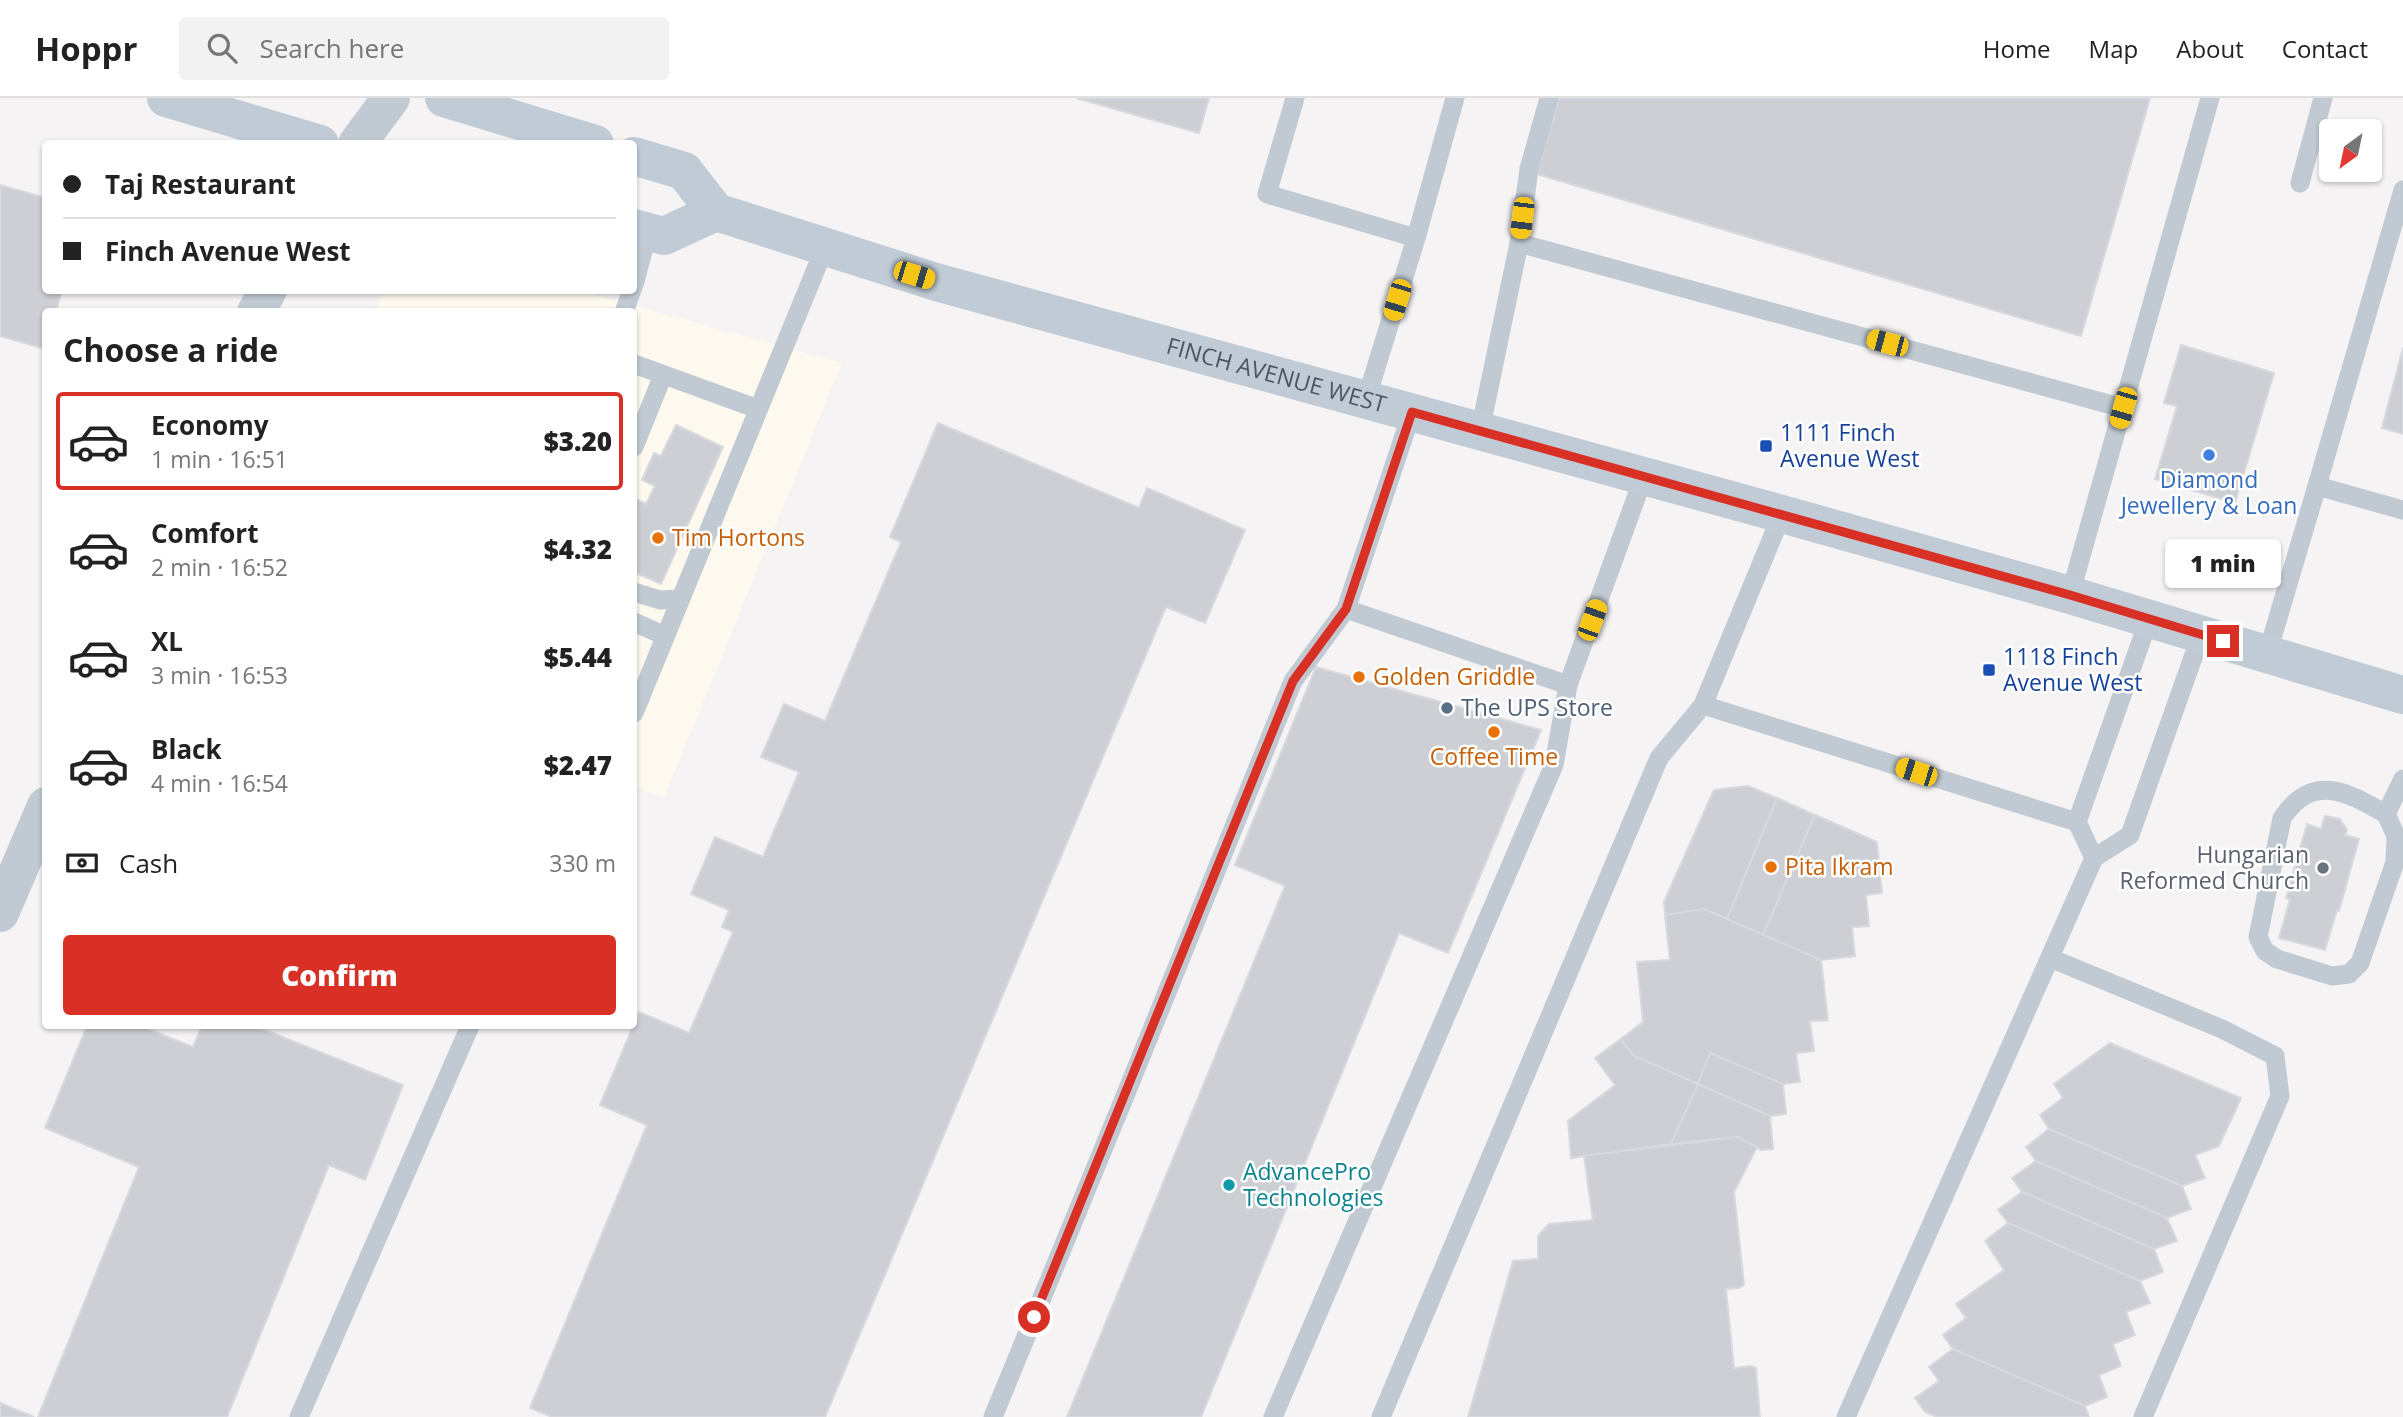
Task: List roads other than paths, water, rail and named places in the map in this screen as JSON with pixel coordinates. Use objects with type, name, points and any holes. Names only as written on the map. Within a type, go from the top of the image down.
[{"type":"main road","points":[[166,98],[307,140]]},
{"type":"main road","points":[[444,98],[582,140]]},
{"type":"main road","points":[[637,157],[684,171],[716,212],[664,236],[641,230]]},
{"type":"main road","name":"FINCH AVENUE WEST","points":[[716,212],[936,282],[2070,595],[2403,695]]},
{"type":"street","points":[[360,140],[391,98]]},
{"type":"street","points":[[0,913],[42,818]]},
{"type":"lane","points":[[1295,98],[1267,194],[1416,238]]},
{"type":"lane","points":[[1366,400],[1416,238],[1455,98]]},
{"type":"lane","points":[[1480,431],[1519,243],[1529,169],[1549,98]]},
{"type":"lane","points":[[2070,595],[2210,98]]},
{"type":"lane","points":[[2300,183],[2323,98]]},
{"type":"lane","points":[[2267,655],[2403,190]]},
{"type":"lane","points":[[637,261],[641,230]]},
{"type":"lane","points":[[1519,243],[2123,408]]},
{"type":"lane","points":[[637,706],[825,247]]},
{"type":"lane","points":[[637,366],[758,409]]},
{"type":"lane","points":[[637,440],[663,375]]},
{"type":"lane","points":[[993,1417],[1293,681],[1346,609],[1412,412]]},
{"type":"lane","points":[[1273,1417],[1554,765],[1568,685],[1644,476]]},
{"type":"lane","points":[[2317,486],[2403,510]]},
{"type":"lane","points":[[1381,1417],[1659,758],[1703,705],[1782,514]]},
{"type":"lane","points":[[637,593],[660,600],[680,599]]},
{"type":"lane","points":[[1346,609],[1568,685]]},
{"type":"lane","points":[[2094,858],[2077,822],[2149,619]]},
{"type":"lane","points":[[637,623],[665,636]]},
{"type":"lane","points":[[1846,1417],[2094,858],[2130,835],[2201,635]]},
{"type":"lane","points":[[1703,705],[2077,822]]},
{"type":"lane","points":[[2386,814],[2403,779]]},
{"type":"lane","points":[[2326,790],[2356,797],[2386,814],[2396,836],[2395,862],[2360,963],[2349,974],[2332,976],[2277,959],[2265,951],[2258,937],[2283,818],[2290,807],[2298,798],[2311,791],[2326,790]]},
{"type":"lane","points":[[2050,958],[2222,1029],[2275,1056],[2280,1096],[2143,1417]]},
{"type":"lane","points":[[299,1417],[469,1029]]},
{"type":"place","name":"1111 Finch Avenue West","points":[[1766,446]]},
{"type":"place","name":"Diamond Jewellery & Loan","points":[[2209,455]]},
{"type":"place","name":"Tim Hortons","points":[[658,538]]},
{"type":"place","name":"1118 Finch Avenue West","points":[[1989,670]]},
{"type":"place","name":"Golden Griddle","points":[[1359,677]]},
{"type":"place","name":"The UPS Store","points":[[1447,708]]},
{"type":"place","name":"Coffee Time","points":[[1494,732]]},
{"type":"place","name":"Pita Ikram","points":[[1771,867]]},
{"type":"place","name":"Hungarian Reformed Church","points":[[2323,868]]},
{"type":"place","name":"AdvancePro Technologies","points":[[1229,1185]]}]
